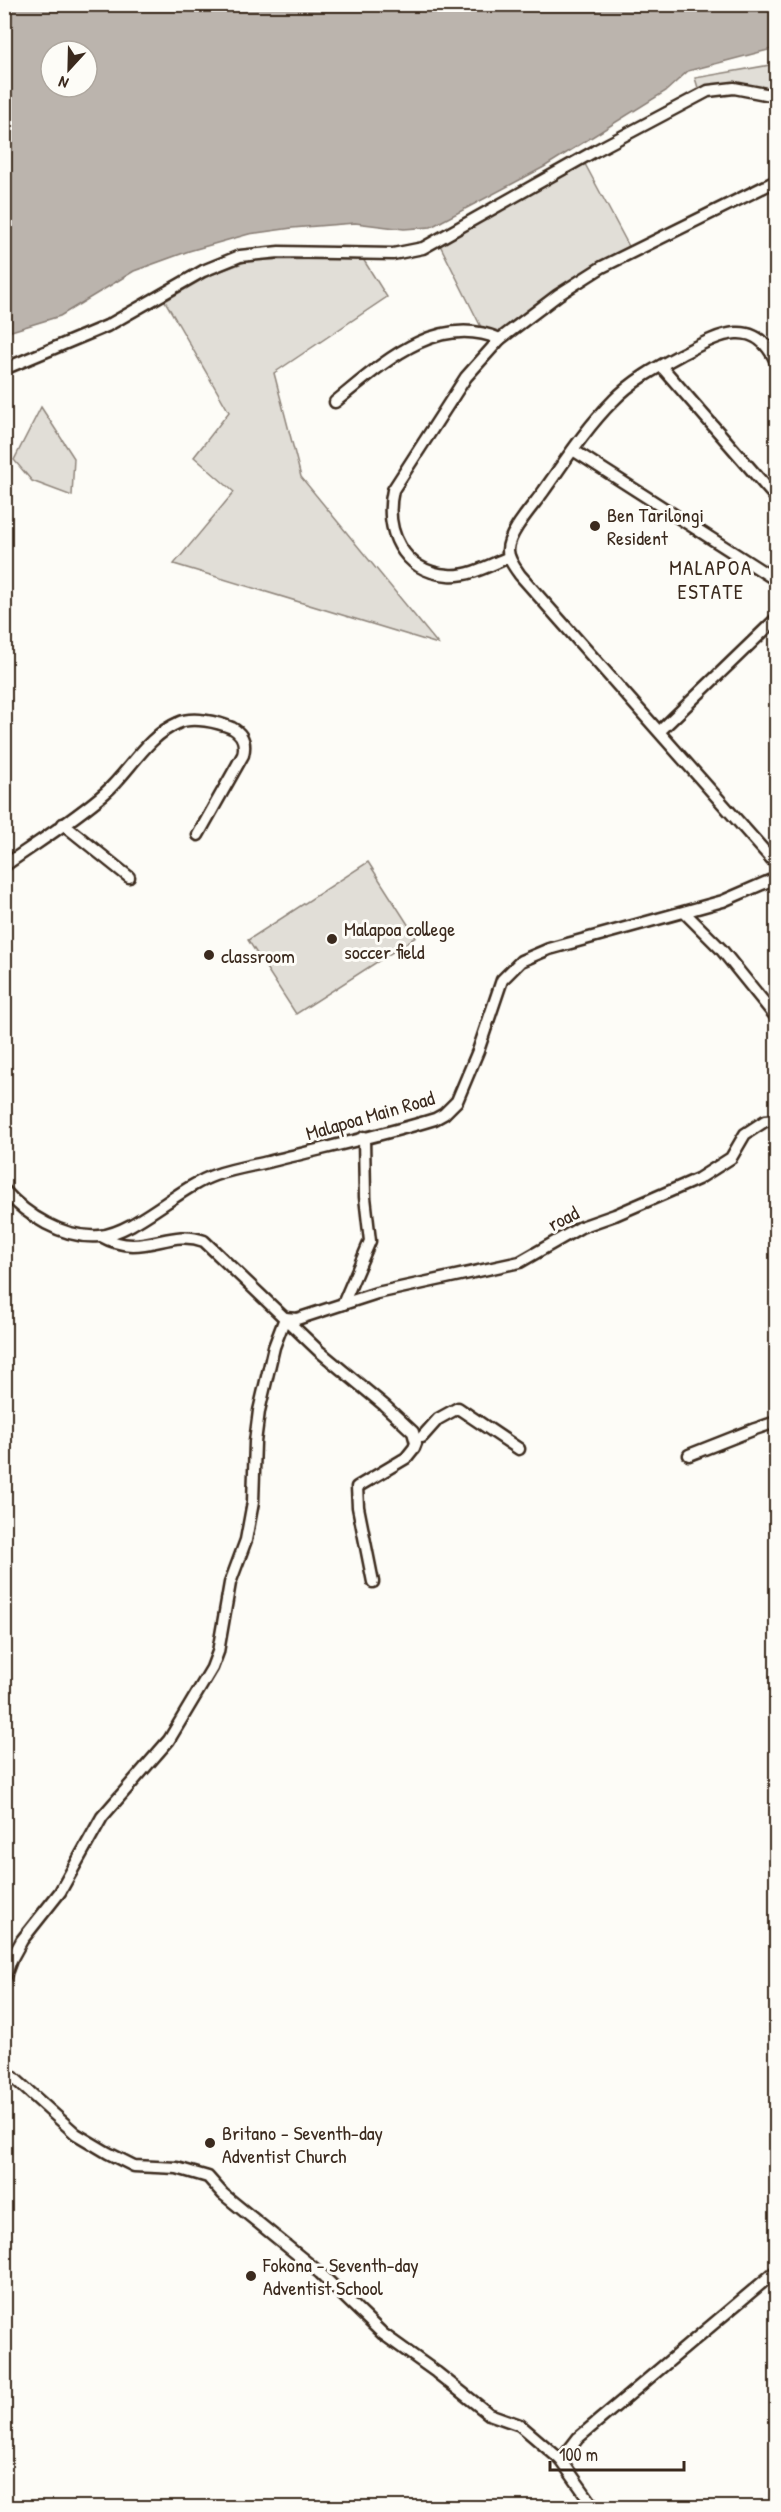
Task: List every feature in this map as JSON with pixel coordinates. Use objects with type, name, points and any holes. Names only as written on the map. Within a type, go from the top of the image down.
[{"type":"street","points":[[4,369],[107,326],[224,261],[258,253],[393,254],[416,250],[435,242],[595,151],[708,92],[734,88],[777,96]]},
{"type":"street","points":[[509,557],[474,572],[447,575],[432,571],[412,560],[400,546],[393,532],[390,514],[393,490],[466,377],[500,339],[558,295],[602,267],[777,181]]},
{"type":"street","points":[[335,402],[386,361],[428,339],[468,330],[486,333],[500,339]]},
{"type":"street","points":[[777,362],[771,350],[761,340],[745,333],[735,333],[709,339],[661,366],[621,393],[603,411],[573,450],[514,533],[510,542],[509,557],[520,575],[777,864]]},
{"type":"street","points":[[661,366],[777,498]]},
{"type":"street","points":[[573,450],[777,580]]},
{"type":"street","points":[[660,731],[777,619]]},
{"type":"street","points":[[4,866],[105,793],[169,727],[196,716],[237,731],[242,736],[244,749],[198,835]]},
{"type":"street","points":[[63,824],[129,877]]},
{"type":"street","name":"Malapoa Main Road","points":[[4,1190],[28,1213],[59,1229],[79,1235],[101,1236],[123,1229],[215,1175],[426,1122],[444,1114],[457,1101],[502,980],[520,961],[549,949],[685,914],[777,878]]},
{"type":"street","points":[[685,914],[721,949],[777,1017]]},
{"type":"street","name":"road","points":[[285,1318],[297,1319],[377,1293],[520,1262],[581,1227],[615,1215],[698,1179],[731,1158],[745,1134],[765,1121],[777,1120]]},
{"type":"street","points":[[343,1304],[370,1241],[365,1197],[364,1137]]},
{"type":"street","points":[[101,1236],[111,1242],[133,1246],[189,1237],[204,1241],[335,1365],[413,1432],[416,1443],[411,1453],[357,1487],[358,1507],[373,1582]]},
{"type":"street","points":[[4,1979],[10,1960],[22,1940],[60,1892],[102,1817],[169,1740],[212,1668],[218,1652],[230,1582],[246,1540],[253,1502],[255,1442],[259,1412],[274,1347],[285,1318]]},
{"type":"street","points":[[422,1437],[438,1419],[458,1408],[519,1449]]},
{"type":"street","points":[[689,1455],[777,1422]]},
{"type":"street","points":[[4,2069],[76,2134],[108,2153],[134,2166],[177,2168],[208,2177],[223,2194],[320,2273],[383,2334],[489,2414],[519,2425],[561,2460],[595,2508]]},
{"type":"street","points":[[561,2460],[578,2438],[777,2271]]},
{"type":"shaded area","points":[[5,4],[776,5],[776,48],[688,71],[666,91],[544,167],[431,227],[404,229],[355,223],[249,234],[189,251],[134,271],[60,316],[5,333]]},
{"type":"shaded area","points":[[776,64],[776,97],[743,90],[699,91],[695,78]]},
{"type":"shaded area","points":[[585,164],[632,252],[500,338],[484,333],[438,241]]},
{"type":"shaded area","points":[[363,259],[387,297],[274,373],[301,477],[438,644],[174,564],[234,492],[194,457],[229,412],[165,301],[208,276],[250,260]]},
{"type":"shaded area","points":[[41,407],[74,458],[72,496],[32,481],[14,460]]},
{"type":"shaded area","name":"Malapoa college soccer field","points":[[368,862],[416,937],[296,1014],[248,940]]},
{"type":"place","name":"Ben Tarilongi Resident","points":[[595,526]]},
{"type":"place","name":"Malapoa college soccer field","points":[[332,939]]},
{"type":"place","name":"classroom","points":[[209,955]]},
{"type":"place","name":"Britano - Seventh-day Adventist Church","points":[[210,2143]]},
{"type":"place","name":"Fokona - Seventh-day Adventist School","points":[[251,2276]]},
{"type":"district","name":"MALAPOA ESTATE","points":[[711,579]]}]
